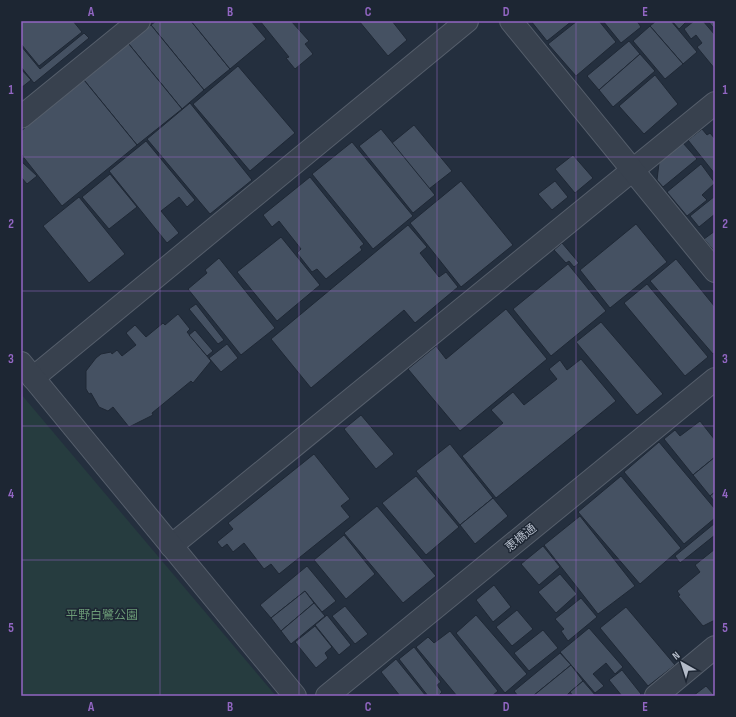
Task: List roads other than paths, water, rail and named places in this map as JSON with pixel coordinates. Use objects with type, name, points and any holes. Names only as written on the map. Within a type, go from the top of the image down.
[{"type":"street","points":[[21,117],[139,21]]},
{"type":"street","points":[[295,696],[27,370],[467,21]]},
{"type":"street","points":[[512,21],[715,270]]},
{"type":"street","points":[[171,546],[715,103]]},
{"type":"street","name":"恵橋通","points":[[327,696],[715,379]]},
{"type":"street","points":[[656,696],[715,647]]},
{"type":"park label","name":"平野白鷺公園","points":[[102,615]]}]
